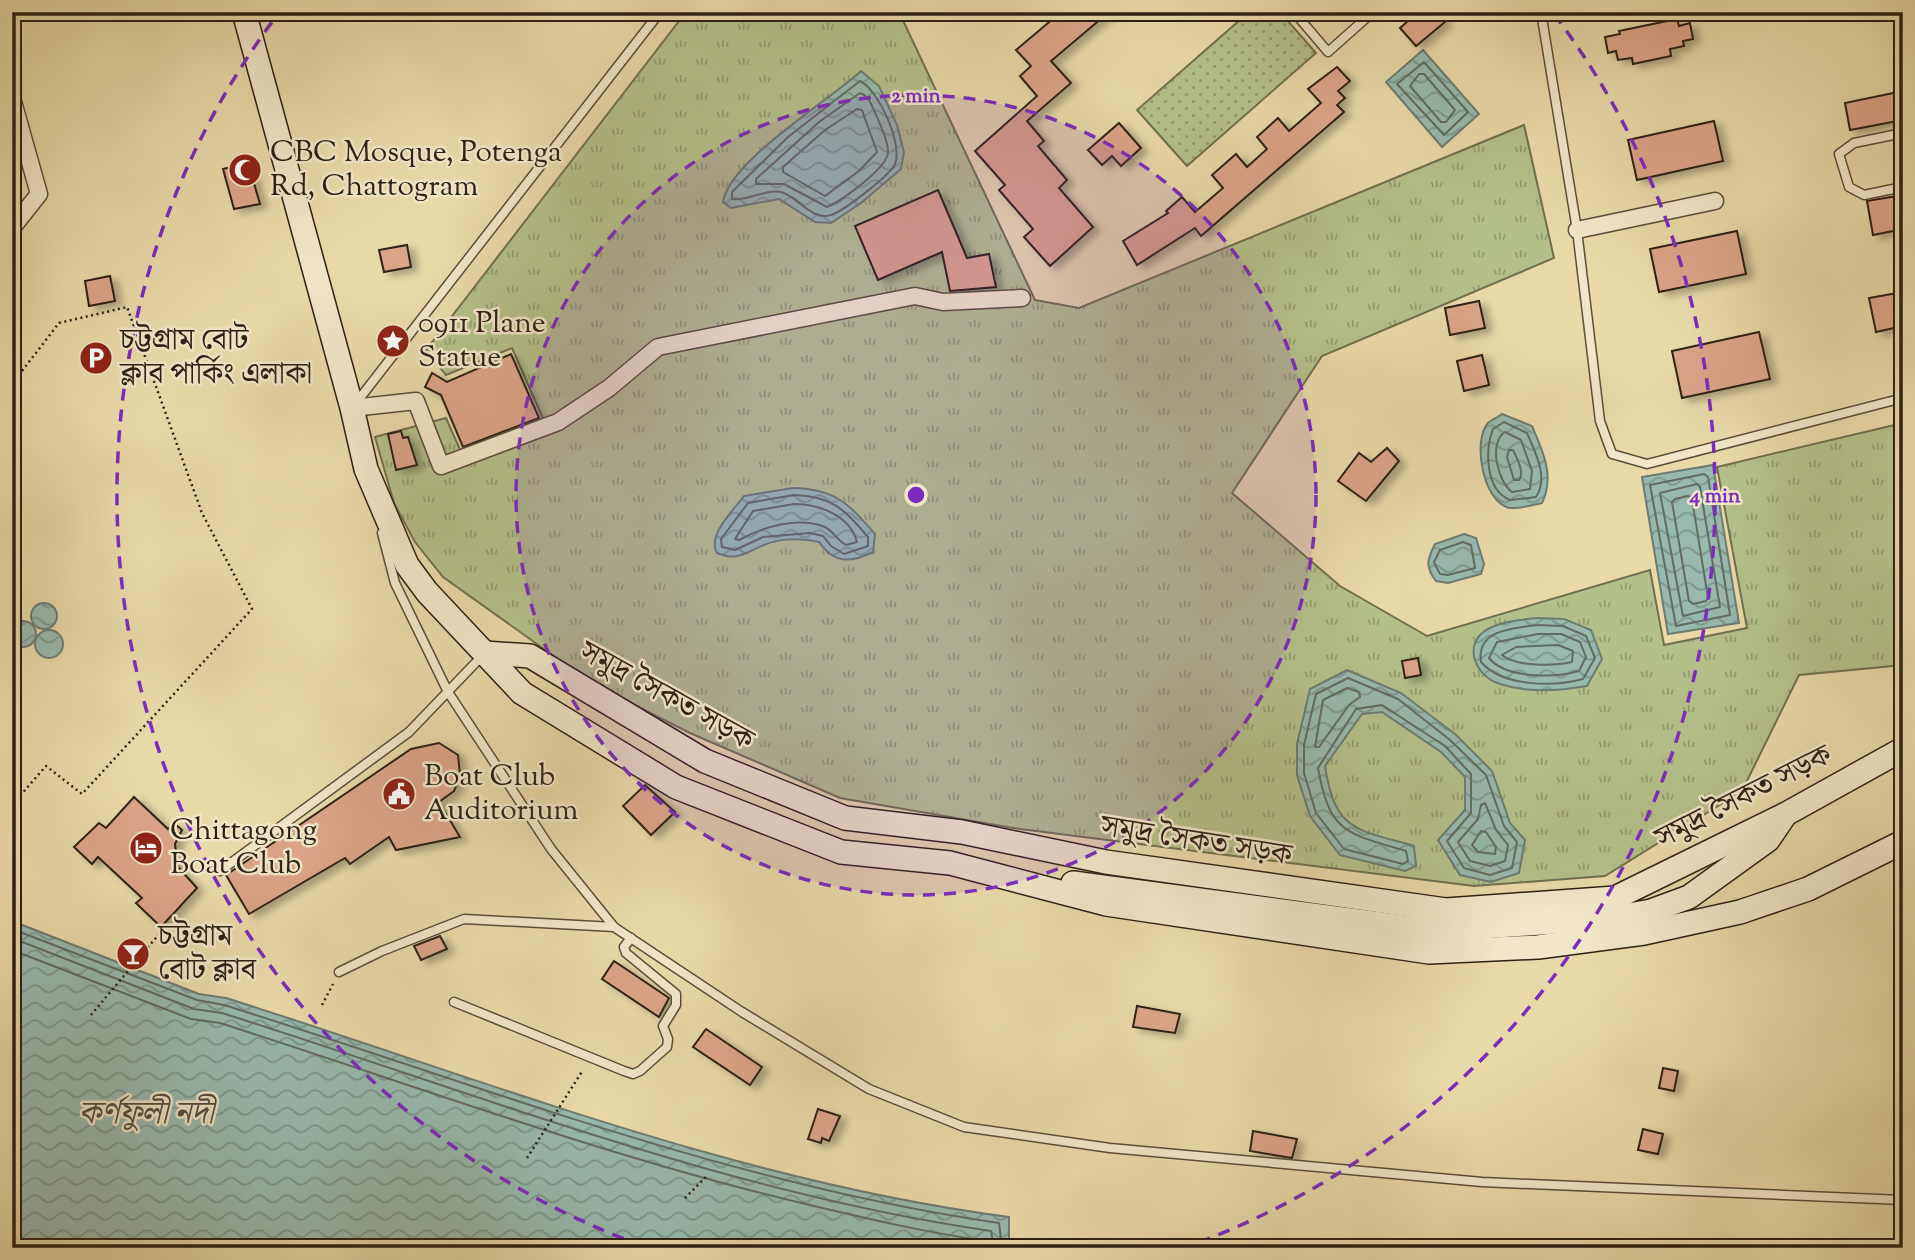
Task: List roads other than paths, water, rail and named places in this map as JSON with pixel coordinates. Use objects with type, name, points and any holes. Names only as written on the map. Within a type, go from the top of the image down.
[{"type":"main road","points":[[244,12],[352,408],[366,469],[407,565],[427,592],[522,693],[676,787],[841,852],[950,863],[1106,904],[1429,952],[1538,947],[1644,933],[1740,912],[1808,889],[1903,842]]},
{"type":"main road","points":[[250,12],[255,53]]},
{"type":"main road","points":[[485,653],[690,777],[847,841],[969,857],[1038,878],[1411,928],[1439,930],[1612,918],[1651,911],[1689,897],[1768,840],[1786,814]]},
{"type":"main road","name":"সমুদ্র সৈকত সড়ক","points":[[485,653],[530,656],[705,761],[845,818],[962,832],[1106,862],[1446,910],[1615,898],[1786,814],[1903,750]]},
{"type":"main road","points":[[1651,911],[1740,912]]},
{"type":"street","points":[[12,229],[39,194],[13,106]]},
{"type":"street","points":[[1577,230],[1715,201]]},
{"type":"street","points":[[352,408],[416,401],[441,467],[558,422],[609,388],[658,347],[915,296],[943,302],[1022,298]]},
{"type":"lane","points":[[352,408],[660,12]]},
{"type":"lane","points":[[1294,12],[1328,52],[1373,12]]},
{"type":"lane","points":[[1541,12],[1577,230],[1600,421],[1612,454],[1647,464],[1903,398]]},
{"type":"lane","points":[[1903,133],[1854,143],[1839,153],[1849,187],[1864,195],[1903,187]]},
{"type":"lane","points":[[366,469],[395,583],[448,692],[551,849],[614,927],[742,1012],[869,1089],[964,1127],[1110,1148],[1482,1182],[1903,1200]]},
{"type":"lane","points":[[219,871],[409,732],[485,653]]},
{"type":"lane","points":[[339,972],[382,951],[464,919],[614,927]]},
{"type":"lane","points":[[454,1002],[624,1072],[640,1071],[667,1047],[668,1039],[663,1026],[676,1005],[676,993],[626,953],[624,947],[631,938]]},
{"type":"water","points":[[1423,50],[1479,114],[1442,147],[1386,82]]},
{"type":"water","points":[[861,71],[879,86],[897,125],[904,152],[901,169],[861,203],[831,223],[815,222],[779,199],[731,208],[723,202],[729,186],[761,150]]},
{"type":"water","points":[[1502,414],[1532,426],[1546,464],[1546,493],[1542,503],[1510,508],[1501,504],[1487,484],[1481,456],[1483,432],[1488,423]]},
{"type":"water","points":[[1713,465],[1739,623],[1668,634],[1642,477]]},
{"type":"water","points":[[793,488],[820,491],[848,506],[875,534],[873,552],[857,558],[843,559],[831,554],[819,542],[791,539],[770,543],[736,556],[717,553],[715,539],[718,531],[744,496]]},
{"type":"water","points":[[1464,534],[1476,538],[1484,564],[1481,574],[1448,583],[1436,581],[1428,563],[1435,544]]},
{"type":"water","points":[[44,603],[53,607],[57,616],[53,625],[44,629],[35,625],[31,616],[35,607]]},
{"type":"water","points":[[1537,618],[1564,619],[1591,630],[1602,659],[1587,686],[1554,690],[1521,689],[1500,684],[1483,674],[1474,658],[1476,642],[1481,634],[1501,624]]},
{"type":"water","points":[[23,621],[32,625],[36,634],[32,643],[23,647],[14,643],[10,634],[14,625]]},
{"type":"water","points":[[49,630],[59,634],[63,644],[59,654],[49,658],[39,654],[35,644],[39,634]]},
{"type":"water","points":[[1347,670],[1401,693],[1455,734],[1492,771],[1510,823],[1525,840],[1519,873],[1491,882],[1460,875],[1438,840],[1465,810],[1465,777],[1441,752],[1382,712],[1362,714],[1325,766],[1329,788],[1342,816],[1352,824],[1377,836],[1414,846],[1416,866],[1405,871],[1340,855],[1310,816],[1297,775],[1297,744],[1310,689]]},
{"type":"water","name":"কর্ণফুলী নদী","points":[[12,921],[199,994],[226,998],[515,1094],[710,1154],[908,1201],[1009,1217],[1009,1248],[12,1248]]},
{"type":"place","name":"CBC Mosque, Potenga Rd, Chattogram","points":[[245,170]]},
{"type":"place","name":"0911 Plane Statue","points":[[393,341]]},
{"type":"place","name":"চট্টগ্রাম বোট ক্লাব পার্কিং এলাকা","points":[[96,358]]},
{"type":"place","name":"Boat Club Auditorium","points":[[399,794]]},
{"type":"place","name":"Chittagong Boat Club","points":[[146,848]]},
{"type":"place","name":"চট্টগ্রাম বোট ক্লাব","points":[[133,954]]}]
